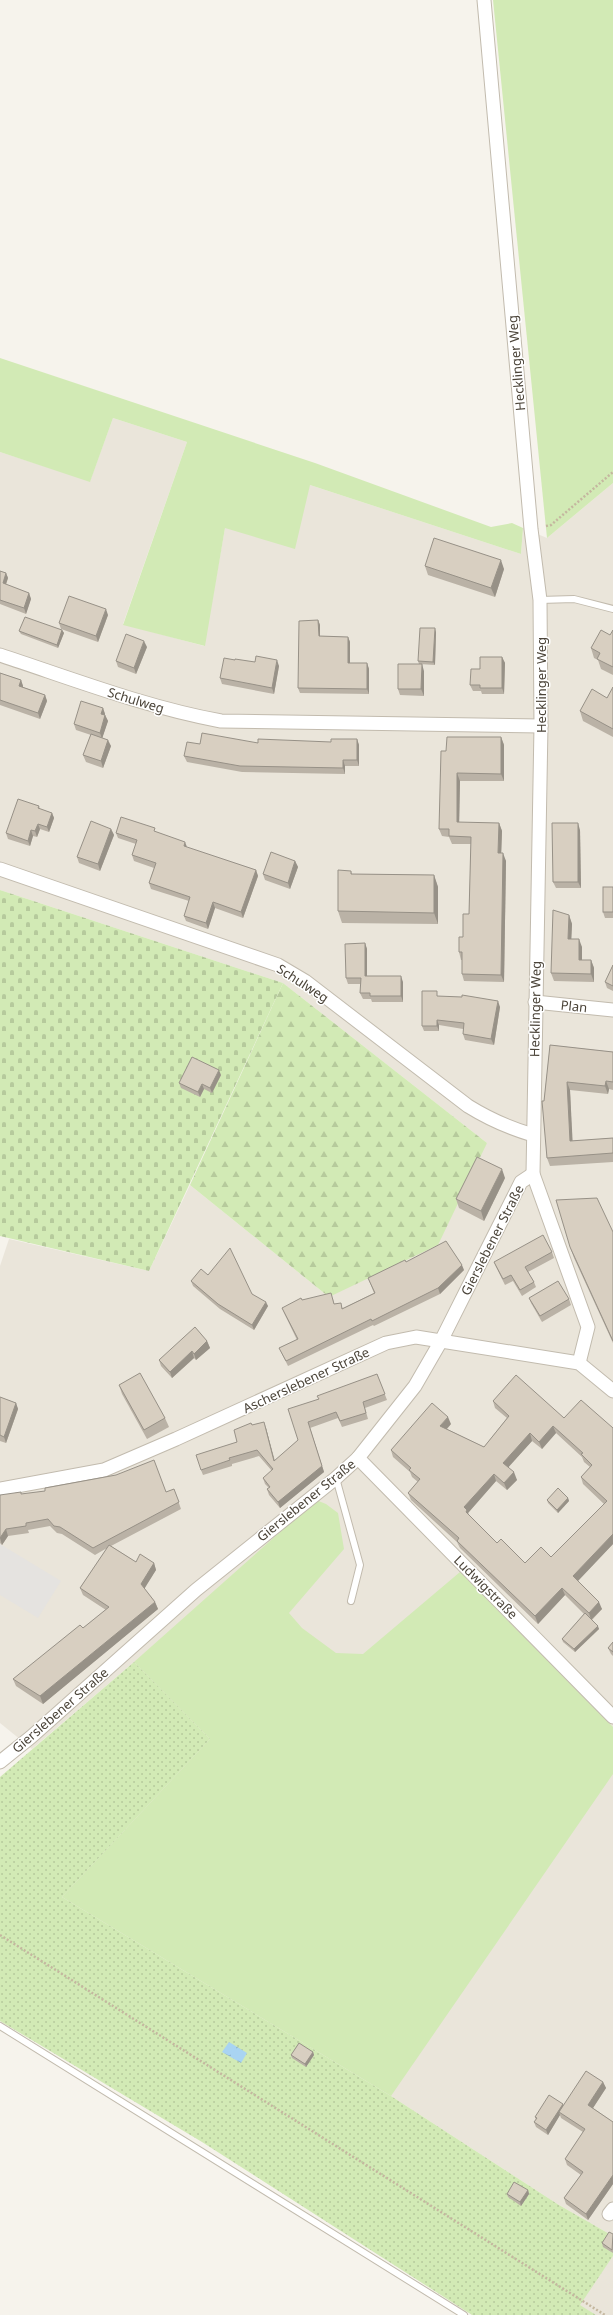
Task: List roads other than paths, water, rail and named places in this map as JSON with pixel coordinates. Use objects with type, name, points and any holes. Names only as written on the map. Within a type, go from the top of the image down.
[{"type":"street","name":"Hecklinger Weg","points":[[484,0],[532,529],[540,600],[541,726],[533,1174],[588,1327],[580,1363]]},
{"type":"street","name":"Schulweg","points":[[0,655],[128,698],[182,714],[221,721],[541,726]]},
{"type":"street","name":"Schulweg","points":[[0,869],[278,965],[305,981],[468,1106],[492,1121],[533,1135]]},
{"type":"street","name":"Plan","points":[[536,1002],[613,1010]]},
{"type":"street","name":"Gierslebener Straße","points":[[0,1762],[31,1737],[196,1590],[336,1478],[358,1458],[415,1386],[441,1341],[521,1182],[533,1174]]},
{"type":"street","name":"Ascherslebener Straße","points":[[0,1488],[104,1470],[176,1440],[386,1343],[416,1337],[580,1363]]},
{"type":"street","points":[[580,1363],[613,1390]]},
{"type":"street","name":"Ludwigstraße","points":[[358,1458],[613,1717]]},
{"type":"lane","points":[[540,600],[574,599],[613,609]]},
{"type":"lane","points":[[336,1478],[360,1565],[351,1601]]},
{"type":"lane","points":[[0,2026],[464,2315]]},
{"type":"water","points":[[229,2042],[247,2053],[241,2063],[222,2052]]}]
